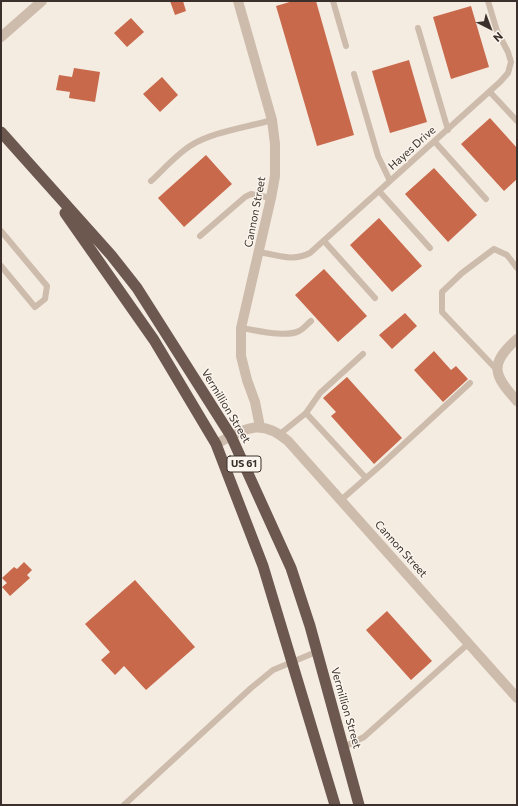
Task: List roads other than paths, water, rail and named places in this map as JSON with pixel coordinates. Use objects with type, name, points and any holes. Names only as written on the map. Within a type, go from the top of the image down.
[{"type":"highway","name":"Vermillion Street","points":[[1,132],[111,255],[137,288],[231,436],[291,568],[310,626],[359,805]]},
{"type":"highway","name":"Vermillion Street","points":[[36,172],[154,340],[216,444],[233,484],[263,566],[335,805]]},
{"type":"street","points":[[1,37],[42,1]]},
{"type":"street","name":"Cannon Street","points":[[238,1],[272,120],[275,144],[275,176],[271,198],[241,328],[240,356],[255,402],[260,427],[272,429],[288,441],[517,698]]},
{"type":"street","points":[[517,339],[505,350],[498,360],[497,370],[504,387],[517,401]]},
{"type":"street","points":[[216,444],[248,428],[260,427]]},
{"type":"lane","points":[[333,1],[346,46]]},
{"type":"lane","name":"Hayes Drive","points":[[259,252],[292,258],[303,257],[310,253],[500,82],[508,73],[514,62],[496,31],[488,1]]},
{"type":"lane","points":[[418,28],[448,130]]},
{"type":"lane","points":[[354,74],[378,156],[390,181]]},
{"type":"lane","points":[[490,92],[517,121]]},
{"type":"lane","points":[[151,181],[189,147],[197,142],[272,120]]},
{"type":"lane","points":[[435,142],[486,199]]},
{"type":"lane","points":[[379,191],[430,248]]},
{"type":"lane","points":[[200,236],[244,197],[251,194],[271,198]]},
{"type":"lane","points":[[1,231],[47,286],[45,298],[35,307],[1,266]]},
{"type":"lane","points":[[324,241],[375,298]]},
{"type":"lane","points":[[497,370],[442,312],[442,292],[462,273],[494,249],[507,255],[517,268]]},
{"type":"lane","points":[[241,328],[293,334],[301,331],[311,321]]},
{"type":"lane","points":[[280,434],[306,413],[320,393],[363,354]]},
{"type":"lane","points":[[341,500],[470,383]]},
{"type":"lane","points":[[306,413],[366,478]]},
{"type":"lane","points":[[344,747],[364,737],[468,643]]},
{"type":"lane","points":[[124,805],[250,688],[273,670],[316,652]]}]
